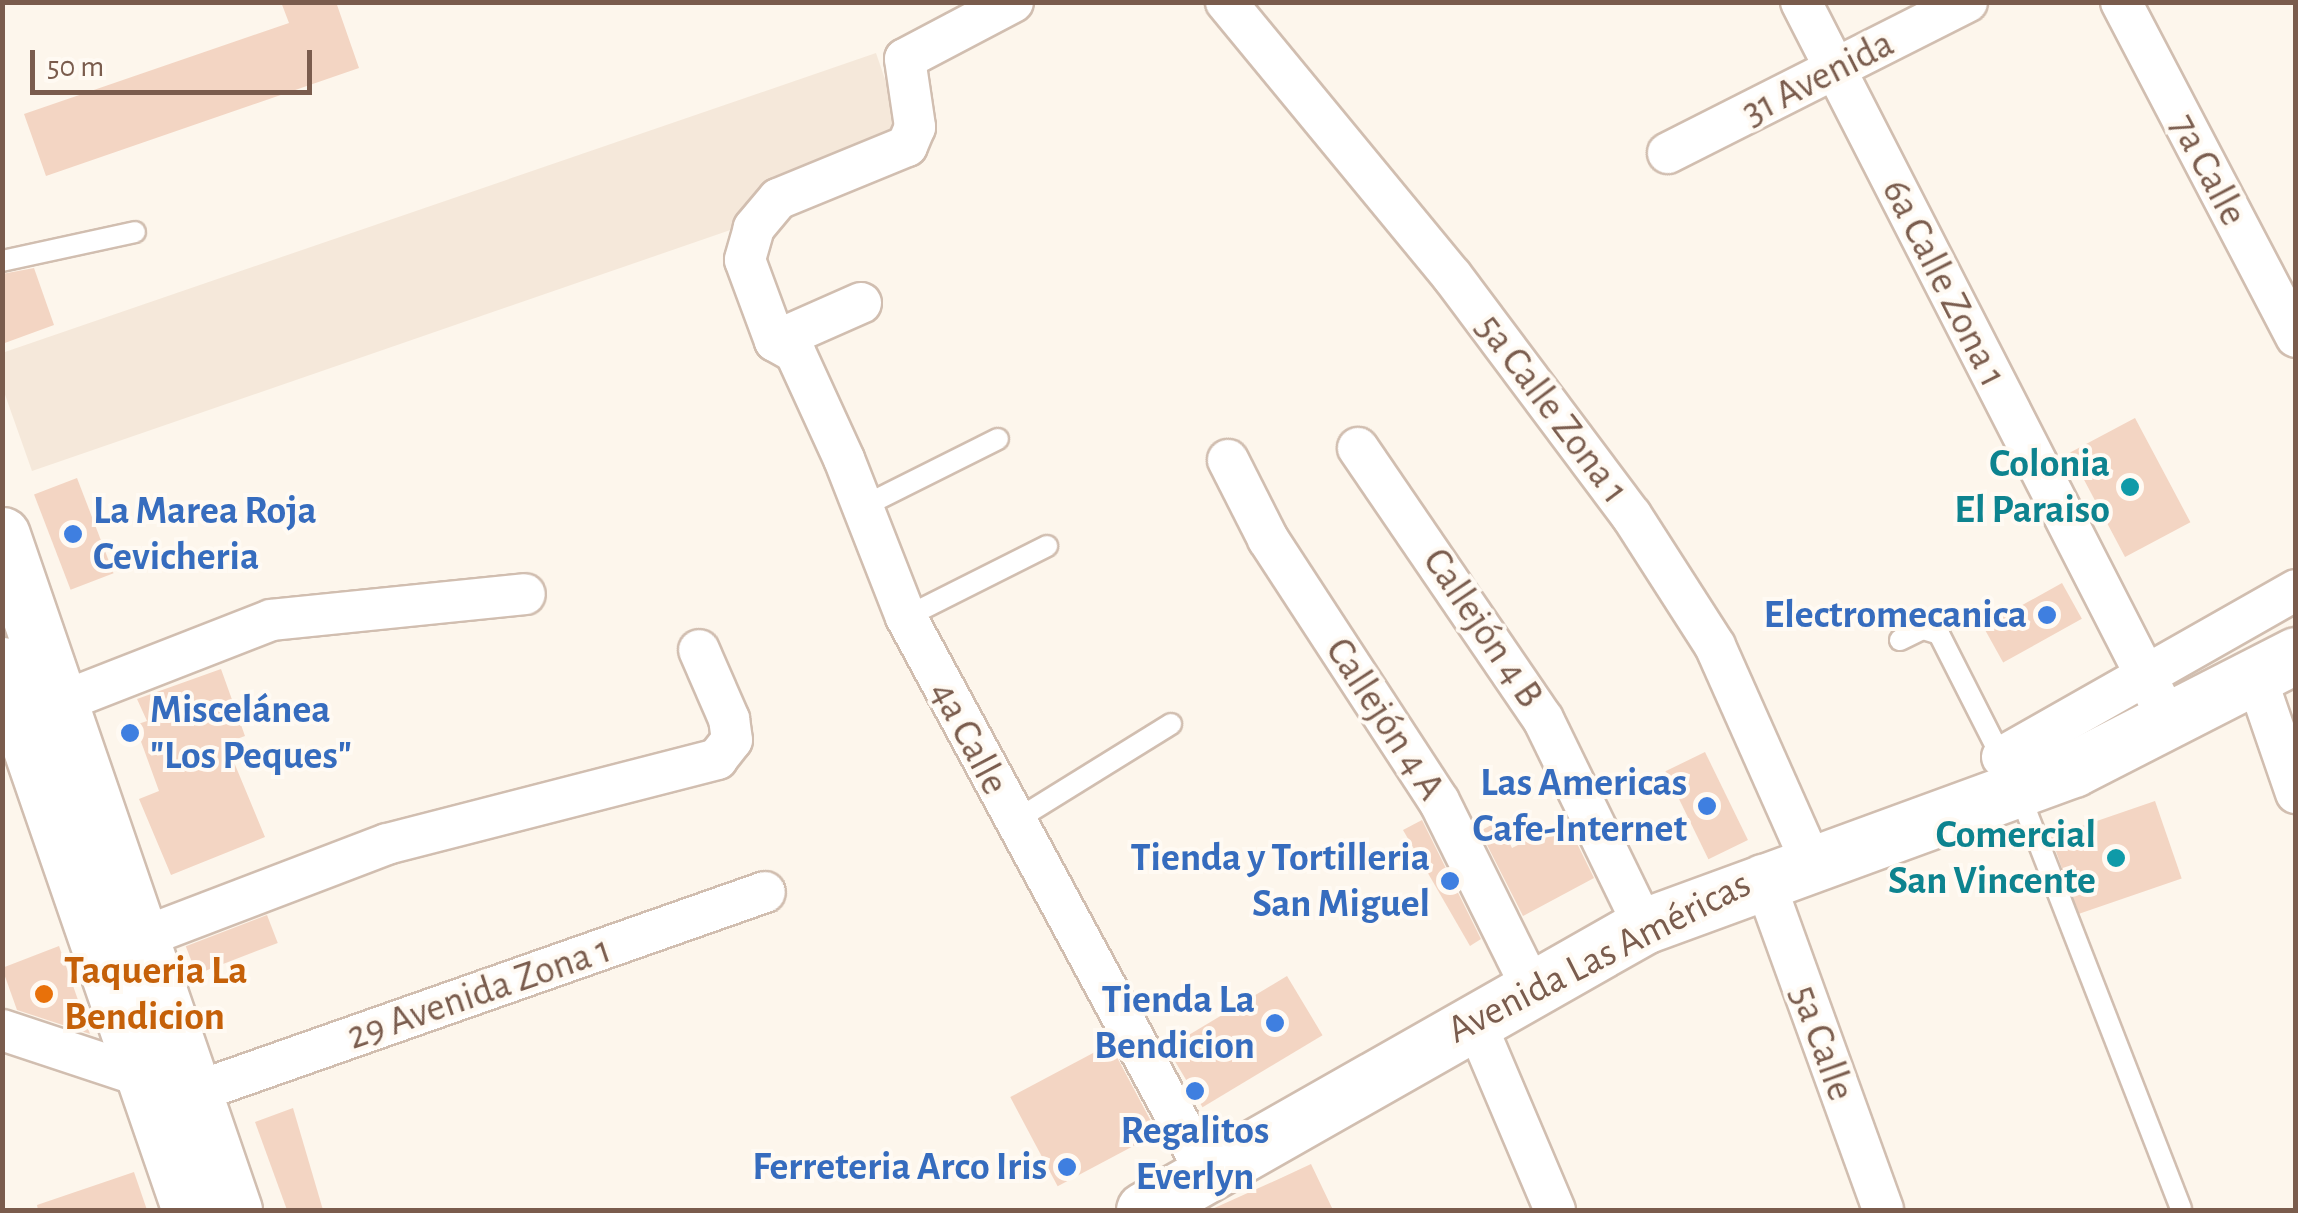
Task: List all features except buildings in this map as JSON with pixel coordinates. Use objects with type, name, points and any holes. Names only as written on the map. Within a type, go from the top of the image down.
[{"type":"main road","points":[[2,534],[29,724],[168,1086],[234,1210]]},
{"type":"main road","points":[[2,665],[141,938],[190,1210]]},
{"type":"main road","name":"Avenida Las Américas","points":[[1144,1210],[1530,984],[1644,926],[2010,773],[2170,723],[2276,666]]},
{"type":"street","name":"4a Calle","points":[[1013,2],[906,59],[916,127],[907,146],[767,210],[746,244],[756,297],[775,341],[795,352],[906,617],[1013,822],[1206,1172]]},
{"type":"street","name":"5a Calle Zona 1","points":[[1226,2],[1510,350],[1660,558],[1722,662],[1786,867]]},
{"type":"street","name":"6a Calle Zona 1","points":[[1800,2],[2170,723]]},
{"type":"street","name":"31 Avenida","points":[[1668,153],[1967,2]]},
{"type":"street","name":"7a Calle","points":[[2121,2],[2296,337]]},
{"type":"street","points":[[775,341],[861,303]]},
{"type":"street","name":"Callejón 4 B","points":[[1358,448],[1544,719],[1644,926]]},
{"type":"street","name":"Callejón 4 A","points":[[1228,460],[1268,539],[1439,801],[1530,984]]},
{"type":"street","points":[[2010,773],[2144,674],[2296,590]]},
{"type":"street","points":[[29,724],[270,620],[525,594]]},
{"type":"street","points":[[141,938],[386,844],[717,759],[732,740],[729,720],[700,650]]},
{"type":"street","points":[[2276,666],[2296,792]]},
{"type":"street","name":"5a Calle","points":[[1786,867],[1883,1210]]},
{"type":"street","name":"29 Avenida Zona 1","points":[[168,1086],[765,892]]},
{"type":"street","points":[[1472,1018],[1555,1210]]},
{"type":"street","points":[[2,1030],[168,1086]]},
{"type":"lane","points":[[2,261],[135,232]]},
{"type":"lane","points":[[862,507],[998,440]]},
{"type":"lane","points":[[906,617],[1047,546]]},
{"type":"lane","points":[[1900,640],[1924,628],[1940,634],[2010,773],[2181,1209]]},
{"type":"lane","points":[[1013,822],[1171,724]]},
{"type":"shaded area","points":[[876,53],[902,129],[742,226],[32,471],[3,389],[2,353]]},
{"type":"place","name":"Colonia El Paraiso","points":[[2130,487]]},
{"type":"place","name":"La Marea Roja Cevicheria","points":[[73,534]]},
{"type":"place","name":"Electromecanica","points":[[2047,615]]},
{"type":"place","name":"Miscelánea \"Los Peques\"","points":[[130,733]]},
{"type":"place","name":"Las Americas Cafe-Internet","points":[[1707,806]]},
{"type":"place","name":"Comercial San Vincente","points":[[2116,858]]},
{"type":"place","name":"Tienda y Tortilleria San Miguel","points":[[1450,881]]},
{"type":"place","name":"Taqueria La Bendicion","points":[[44,994]]},
{"type":"place","name":"Tienda La Bendicion","points":[[1275,1023]]},
{"type":"place","name":"Regalitos Everlyn","points":[[1195,1091]]},
{"type":"place","name":"Ferreteria Arco Iris","points":[[1067,1167]]}]
